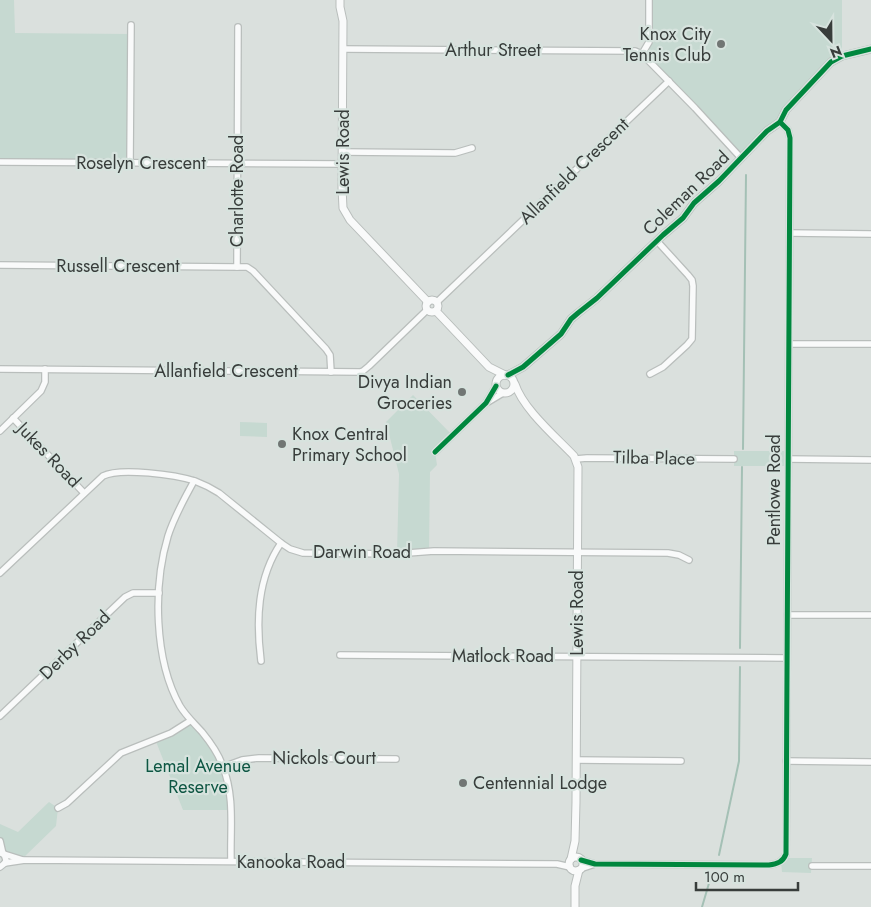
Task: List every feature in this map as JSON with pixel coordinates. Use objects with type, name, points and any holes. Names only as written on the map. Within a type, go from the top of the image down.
[{"type":"street","name":"Lewis Road","points":[[340,0],[344,49],[343,204],[345,212],[348,218],[428,306]]},
{"type":"street","points":[[649,0],[649,42],[642,54],[741,158]]},
{"type":"street","points":[[130,162],[131,25]]},
{"type":"street","name":"Charlotte Road","points":[[238,27],[237,266],[247,267],[253,271],[326,349],[330,356],[331,372]]},
{"type":"street","name":"Arthur Street","points":[[344,49],[635,51],[642,54]]},
{"type":"street","name":"Coleman Road","points":[[506,375],[523,367],[564,331],[574,317],[684,218],[694,203],[719,181],[767,131],[780,122],[786,110],[834,60],[871,49]]},
{"type":"street","name":"Allanfield Crescent","points":[[437,302],[669,81]]},
{"type":"street","name":"Pentlowe Road","points":[[595,864],[769,865],[781,862],[786,852],[790,135],[780,122]]},
{"type":"street","points":[[343,152],[455,153],[472,148]]},
{"type":"street","name":"Roselyn Crescent","points":[[0,162],[343,164]]},
{"type":"street","points":[[790,233],[871,234]]},
{"type":"street","points":[[650,374],[664,367],[688,345],[693,335],[692,280],[657,241]]},
{"type":"street","name":"Russell Crescent","points":[[0,265],[237,266]]},
{"type":"street","points":[[436,311],[437,302],[433,300],[428,306],[433,312],[436,311],[488,367],[500,392],[515,398],[525,405],[576,459]]},
{"type":"street","name":"Allanfield Crescent","points":[[0,369],[357,372],[366,369],[428,306]]},
{"type":"street","points":[[789,344],[871,344]]},
{"type":"street","points":[[488,367],[512,378],[525,405]]},
{"type":"street","name":"Coleman Road","points":[[515,383],[523,367]]},
{"type":"street","points":[[0,431],[43,388],[46,369]]},
{"type":"street","points":[[486,403],[500,377],[506,375]]},
{"type":"street","points":[[435,452],[486,403],[513,390],[515,383]]},
{"type":"street","name":"Jukes Road","points":[[13,418],[84,492]]},
{"type":"street","name":"Lewis Road","points":[[570,864],[575,841],[578,471],[576,459]]},
{"type":"street","name":"Tilba Place","points":[[576,459],[734,459]]},
{"type":"street","points":[[788,459],[871,460]]},
{"type":"street","name":"Darwin Road","points":[[0,573],[84,492],[109,472],[142,472],[194,481],[219,493],[280,543],[296,551],[309,553],[396,554],[434,551],[668,553],[680,555],[689,560]]},
{"type":"street","points":[[194,481],[168,536],[159,593],[160,634],[165,670],[175,697],[190,721],[213,747],[223,767],[231,804],[231,861]]},
{"type":"street","points":[[261,661],[258,613],[261,594],[272,557],[280,543]]},
{"type":"street","name":"Derby Road","points":[[0,716],[125,597],[133,593],[159,593]]},
{"type":"street","points":[[788,615],[871,615]]},
{"type":"street","name":"Matlock Road","points":[[340,655],[787,658]]},
{"type":"street","points":[[58,808],[67,803],[121,754],[171,733],[190,721]]},
{"type":"street","name":"Nickols Court","points":[[223,767],[242,760],[259,758],[396,759]]},
{"type":"street","points":[[576,760],[681,761]]},
{"type":"street","points":[[786,761],[871,762]]},
{"type":"street","points":[[0,841],[2,853],[6,858],[0,873]]},
{"type":"street","name":"Lewis Road","points":[[575,841],[580,859]]},
{"type":"street","name":"Kanooka Road","points":[[2,853],[25,860]]},
{"type":"street","points":[[575,907],[575,886],[570,864],[574,857],[595,864]]},
{"type":"street","points":[[575,886],[582,864],[580,859]]},
{"type":"street","name":"Kanooka Road","points":[[2,865],[25,860],[570,864]]},
{"type":"street","points":[[570,864],[575,871],[595,864]]},
{"type":"street","points":[[812,866],[871,866]]},
{"type":"green space","points":[[0,0],[14,0],[15,33],[131,34],[130,163],[0,162]]},
{"type":"green space","points":[[649,0],[842,0],[842,56],[834,60],[783,118],[741,158],[642,54],[648,45]]},
{"type":"green space","points":[[413,395],[452,435],[435,452],[437,465],[430,472],[429,551],[397,554],[399,474],[386,422]]},
{"type":"green space","points":[[240,422],[267,423],[267,437],[240,436]]},
{"type":"green space","points":[[734,451],[788,451],[788,466],[734,466]]},
{"type":"green space","name":"Lemal Avenue Reserve","points":[[190,721],[220,760],[231,810],[183,810],[155,739]]},
{"type":"green space","points":[[49,802],[58,808],[56,826],[22,859],[4,854],[0,841],[0,824],[18,832]]},
{"type":"green space","points":[[785,858],[812,858],[811,873],[782,872],[781,862]]},
{"type":"waterway","points":[[743,449],[746,175]]},
{"type":"waterway","points":[[740,648],[742,467]]},
{"type":"waterway","points":[[719,855],[739,761],[740,667]]},
{"type":"waterway","points":[[702,907],[712,873]]},
{"type":"cycle path","points":[[508,375],[523,367],[561,334],[571,319],[597,298],[683,218],[694,203],[719,181],[767,131],[780,122],[786,110],[831,62],[842,56],[871,49]]},
{"type":"cycle path","points":[[581,860],[595,864],[769,865],[779,862],[786,854],[790,138],[788,130],[780,122]]},
{"type":"cycle path","points":[[435,452],[486,403],[496,386]]},
{"type":"place","name":"Knox City Tennis Club","points":[[721,44]]},
{"type":"place","name":"Divya Indian Groceries","points":[[462,392]]},
{"type":"place","name":"Knox Central Primary School","points":[[282,444]]},
{"type":"place","name":"Centennial Lodge","points":[[463,783]]}]
